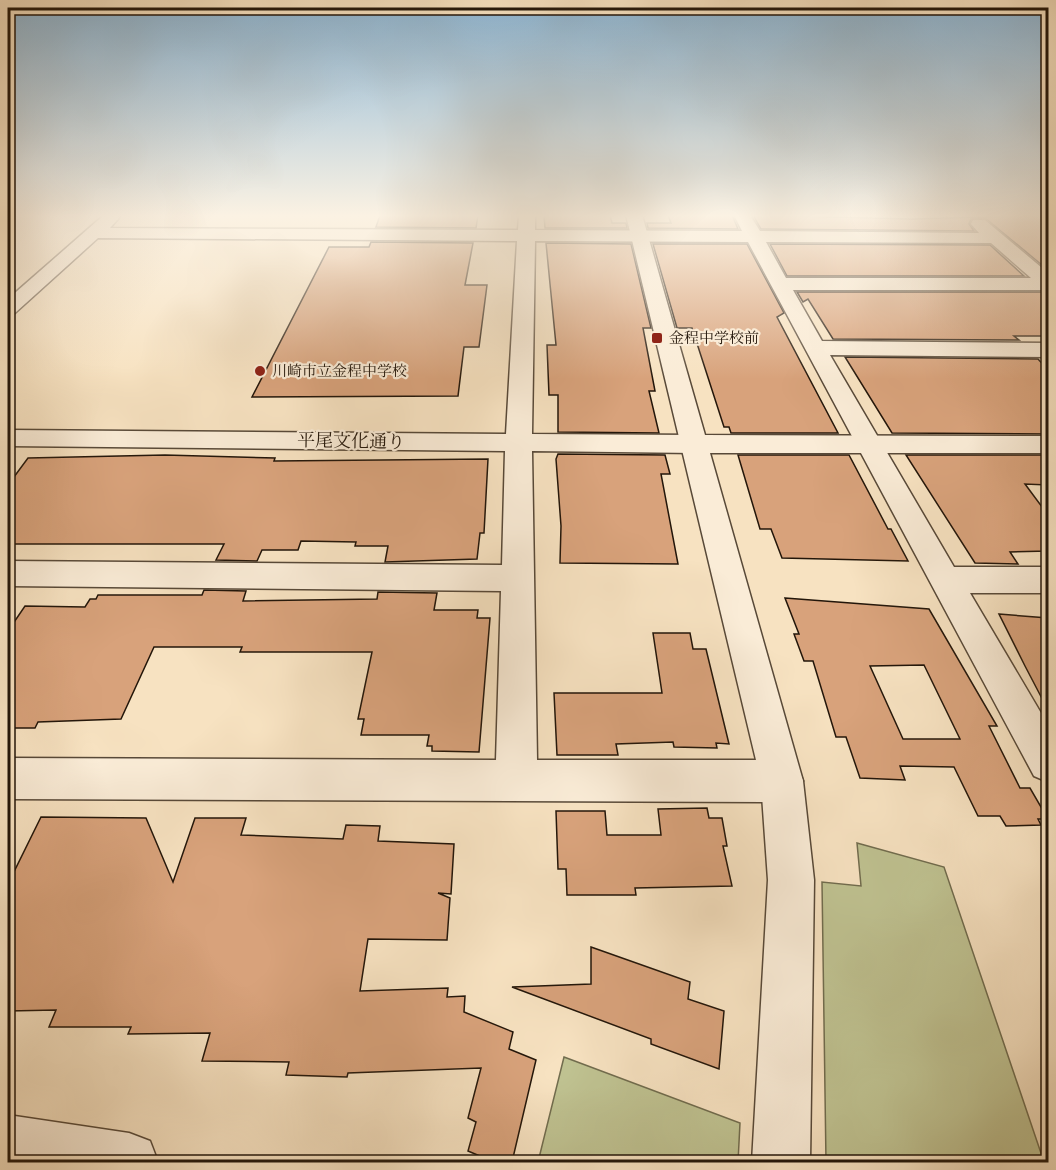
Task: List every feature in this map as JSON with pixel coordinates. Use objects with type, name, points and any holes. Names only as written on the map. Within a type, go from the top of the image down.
[{"type":"street","points":[[8,309],[52,270]]},
{"type":"street","points":[[516,780],[519,443],[525,270]]},
{"type":"street","points":[[648,270],[782,781],[791,880],[781,1162]]},
{"type":"street","points":[[772,270],[866,442],[1048,762]]},
{"type":"street","points":[[1031,270],[1048,284]]},
{"type":"street","points":[[780,284],[1048,284]]},
{"type":"street","points":[[815,348],[1048,350]]},
{"type":"street","points":[[8,461],[17,438]]},
{"type":"street","name":"平尾文化通り","points":[[17,438],[519,443],[1048,444]]},
{"type":"street","points":[[8,573],[517,578]]},
{"type":"street","points":[[946,580],[1048,580]]},
{"type":"street","points":[[8,779],[782,781]]},
{"type":"street","points":[[8,1144],[129,1162]]},
{"type":"green space","points":[[857,843],[944,867],[1044,1162],[826,1162],[822,882],[861,886]]},
{"type":"green space","points":[[564,1057],[740,1123],[738,1162],[538,1162]]},
{"type":"building","points":[[317,270],[468,270],[465,285],[487,285],[479,347],[464,347],[458,396],[252,397]]},
{"type":"building","points":[[549,270],[637,270],[651,328],[643,328],[655,391],[649,391],[659,433],[558,432],[558,395],[549,395],[547,345],[556,345]]},
{"type":"building","points":[[660,270],[761,270],[784,313],[777,317],[838,433],[731,433],[729,427],[724,427],[692,328],[677,328]]},
{"type":"building","points":[[784,270],[1017,270],[1024,276],[787,276]]},
{"type":"building","points":[[797,292],[1043,292],[1048,297],[1048,336],[1014,336],[1019,340],[833,339],[808,299],[803,302]]},
{"type":"building","points":[[845,357],[1038,359],[1048,370],[1048,434],[892,433]]},
{"type":"building","points":[[558,454],[665,455],[670,474],[661,474],[678,564],[560,563],[561,526],[556,459]]},
{"type":"building","points":[[165,455],[275,458],[274,461],[488,459],[484,533],[480,533],[477,559],[385,562],[388,546],[355,546],[356,542],[301,541],[298,550],[262,550],[257,561],[216,560],[224,544],[8,544],[8,485],[28,458]]},
{"type":"building","points":[[738,455],[849,455],[888,529],[891,529],[908,561],[782,558],[771,529],[760,529]]},
{"type":"building","points":[[906,455],[1048,455],[1048,485],[1025,484],[1048,515],[1048,551],[1010,552],[1018,564],[975,563]]},
{"type":"building","points":[[204,590],[246,591],[243,601],[377,599],[378,592],[437,593],[434,610],[478,610],[477,618],[490,618],[479,752],[432,751],[432,746],[427,746],[429,735],[361,735],[364,719],[358,719],[372,652],[240,652],[242,647],[154,647],[121,719],[38,722],[35,728],[8,728],[8,631],[25,606],[85,607],[90,599],[96,599],[98,595],[202,595]]},
{"type":"building","points":[[785,598],[929,609],[997,726],[989,726],[1020,788],[1030,788],[1048,819],[1038,819],[1041,825],[1006,826],[1000,816],[978,816],[954,767],[900,766],[905,780],[860,778],[846,737],[836,737],[813,661],[804,661],[794,634],[799,634]],"holes":[[[924,665],[960,739],[903,739],[870,666]]]},
{"type":"building","points":[[999,614],[1048,618],[1048,710],[1025,666]]},
{"type":"building","points":[[653,633],[690,633],[693,649],[706,649],[729,744],[716,743],[717,748],[674,747],[673,742],[616,744],[618,755],[557,755],[554,693],[662,693]]},
{"type":"building","points":[[707,808],[709,818],[722,818],[727,846],[723,846],[732,886],[635,888],[636,895],[567,895],[566,869],[558,869],[556,811],[605,811],[607,835],[661,835],[658,809]]},
{"type":"building","points":[[41,817],[146,818],[173,882],[195,818],[246,818],[241,835],[343,839],[346,825],[380,826],[378,841],[454,844],[451,894],[438,893],[450,898],[447,940],[368,939],[360,991],[448,988],[447,997],[465,996],[464,1012],[513,1032],[509,1049],[536,1060],[512,1162],[494,1162],[468,1151],[476,1122],[468,1118],[481,1068],[348,1073],[347,1077],[286,1075],[289,1062],[202,1061],[210,1033],[128,1034],[131,1027],[49,1027],[56,1010],[8,1011],[8,884]]},
{"type":"building","points":[[591,947],[690,982],[688,999],[724,1011],[719,1069],[651,1044],[651,1039],[512,987],[591,984]]},
{"type":"place","name":"金程中学校前","points":[[657,338]]},
{"type":"place","name":"川崎市立金程中学校","points":[[260,371]]}]
